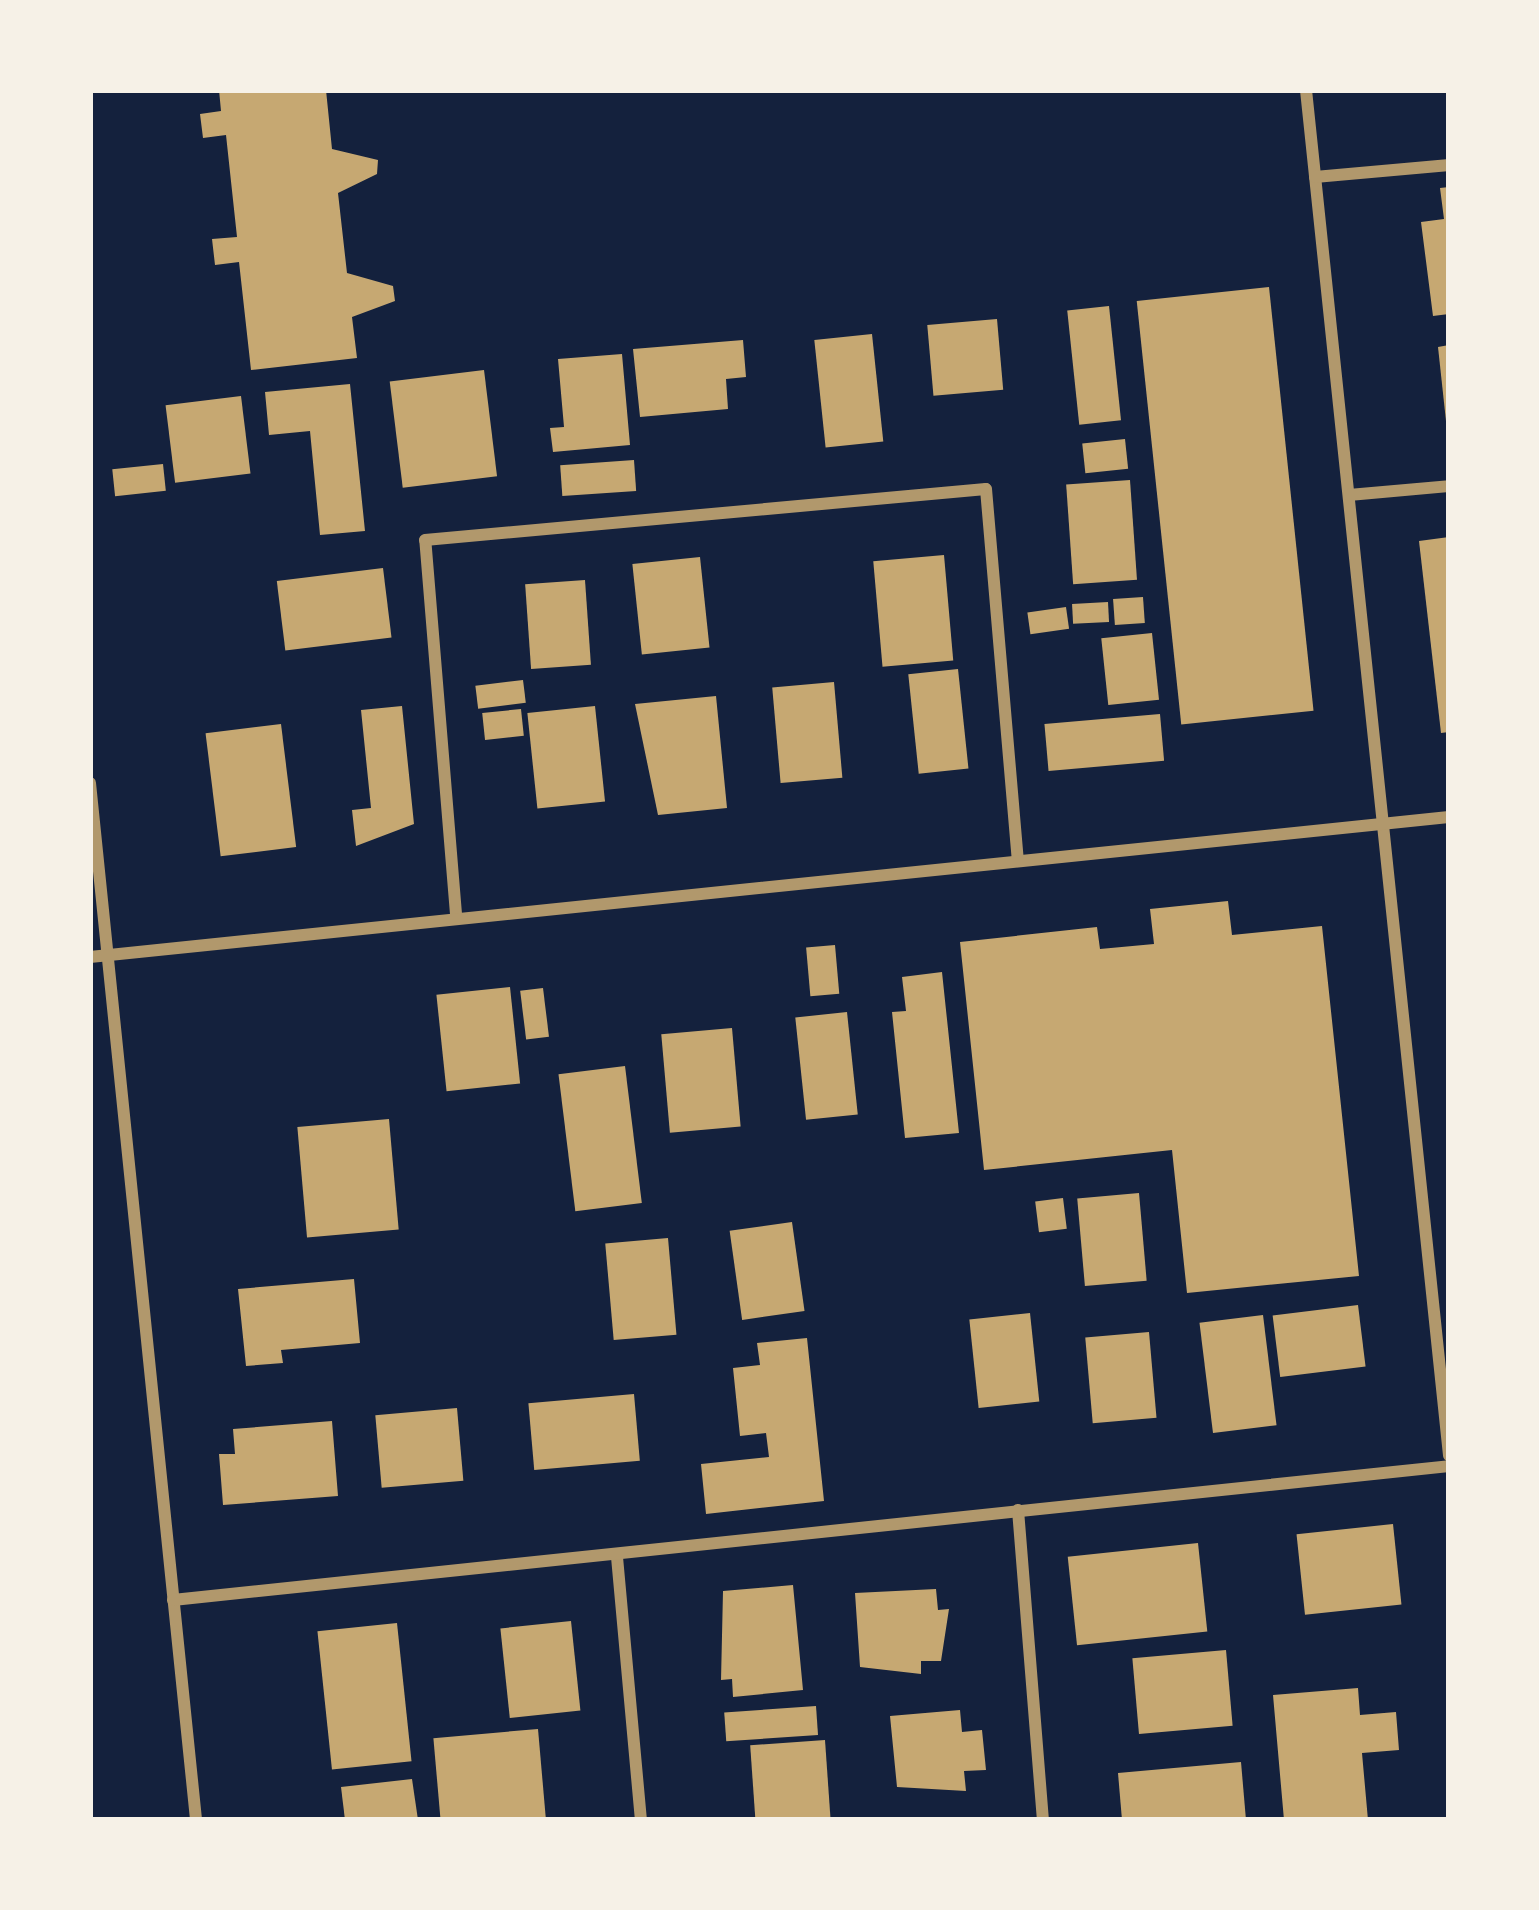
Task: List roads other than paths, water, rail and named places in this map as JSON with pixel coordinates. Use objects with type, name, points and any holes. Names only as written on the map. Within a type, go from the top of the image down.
[{"type":"street","points":[[1306,90],[1449,1456]]},
{"type":"street","points":[[1316,177],[1449,165]]},
{"type":"street","points":[[1349,495],[1449,486]]},
{"type":"street","points":[[456,914],[425,540],[986,489],[1018,861]]},
{"type":"street","points":[[90,783],[196,1820]]},
{"type":"street","points":[[90,957],[456,914],[1449,817]]},
{"type":"street","points":[[173,1600],[617,1557],[1449,1466]]},
{"type":"street","points":[[1018,1510],[1043,1820]]},
{"type":"street","points":[[617,1557],[641,1820]]}]
